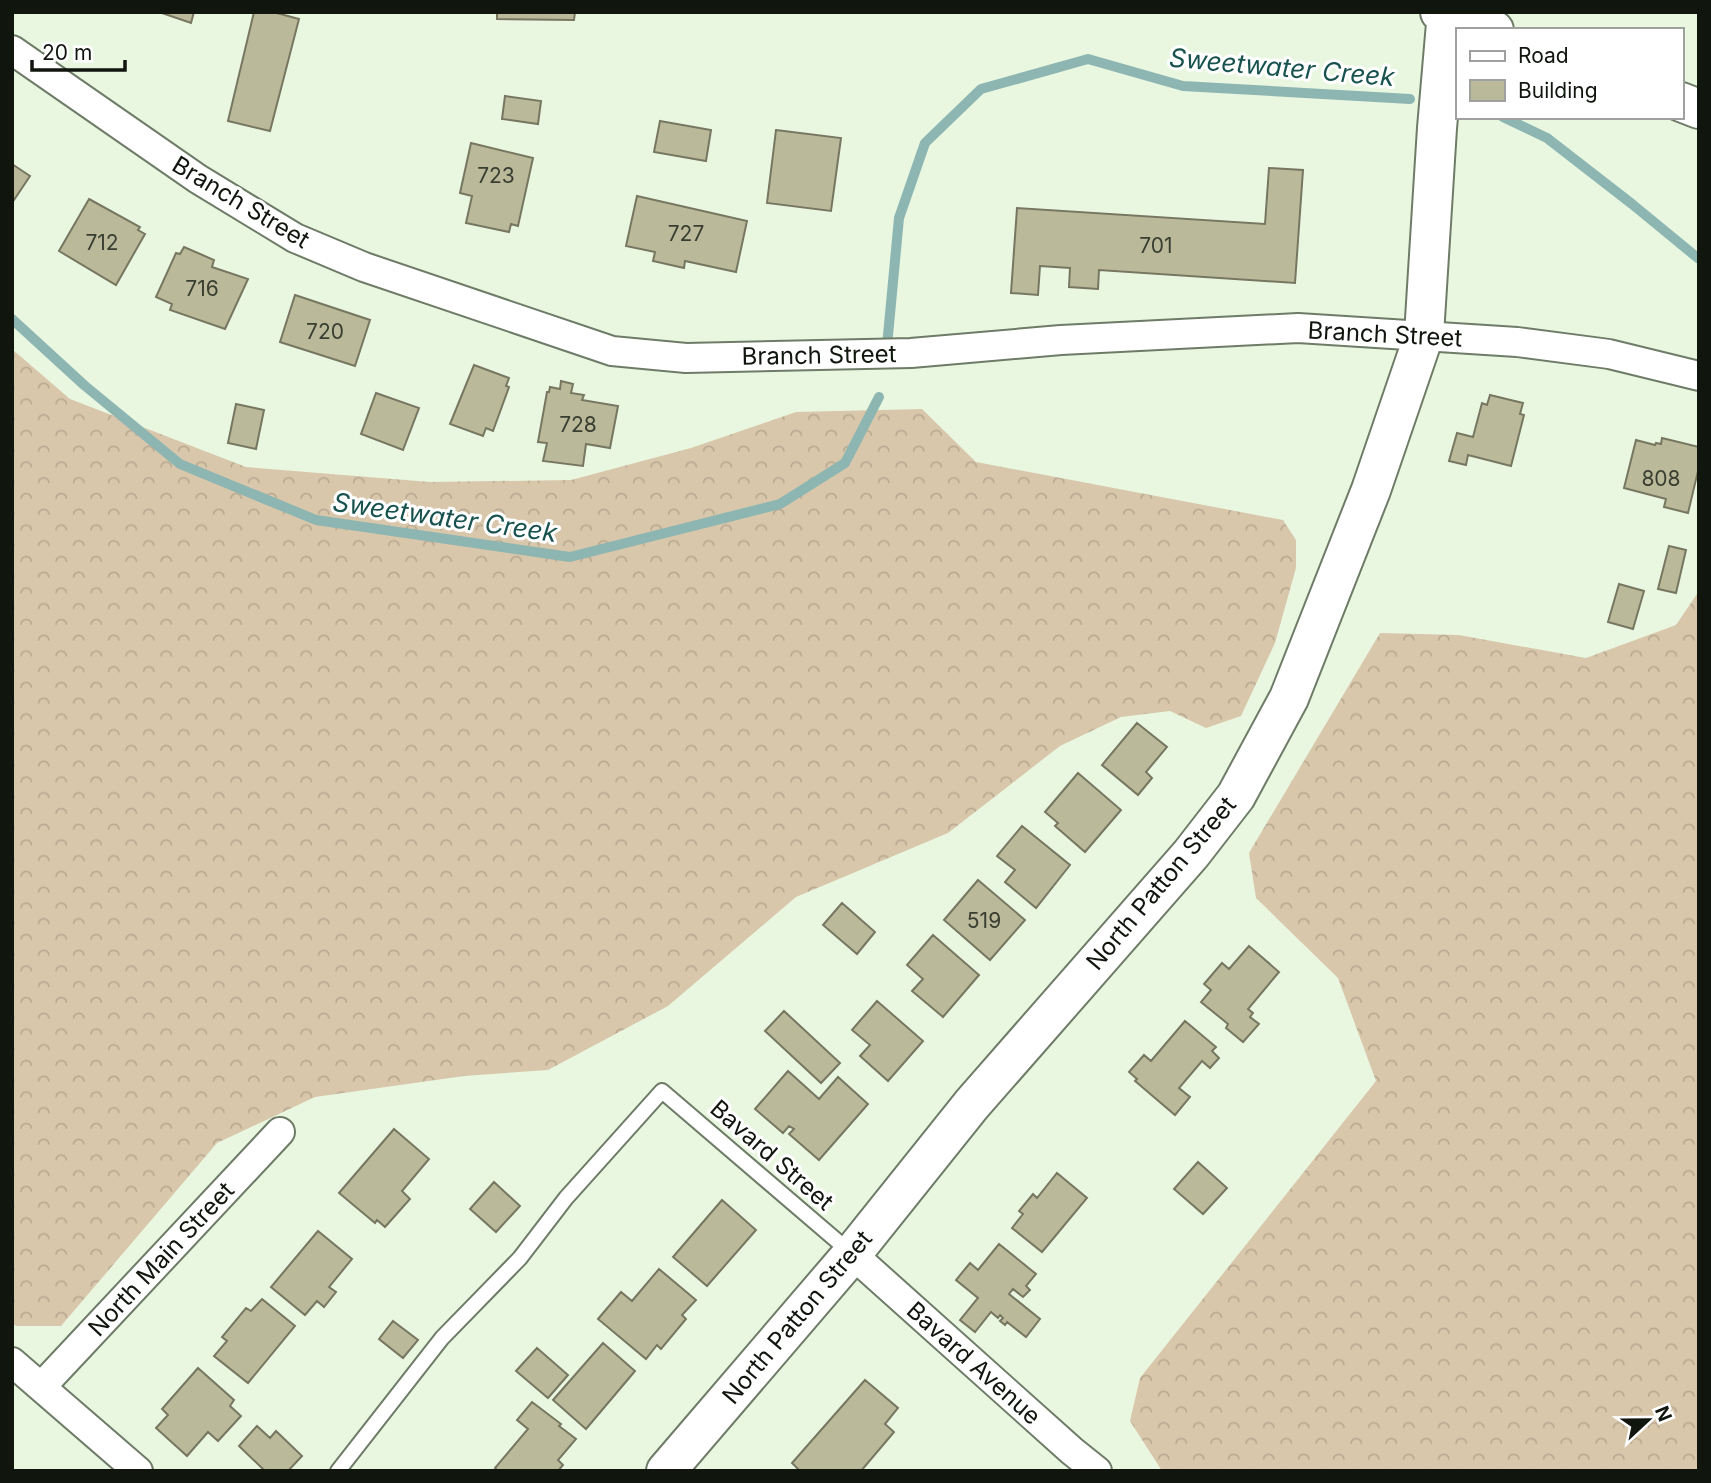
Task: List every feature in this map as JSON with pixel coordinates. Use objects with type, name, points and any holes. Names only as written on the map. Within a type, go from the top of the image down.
[{"type":"street","points":[[1445,13],[1488,28]]},
{"type":"street","name":"North Patton Street","points":[[666,1471],[852,1254],[972,1104],[1191,854],[1236,796],[1289,698],[1371,490],[1424,335],[1445,13]]},
{"type":"street","name":"Branch Street","points":[[12,50],[198,179],[295,237],[364,267],[612,351],[686,358],[911,353],[1061,340],[1298,328],[1517,342],[1609,354],[1699,376]]},
{"type":"street","name":"North Main Street","points":[[42,1386],[280,1132]]},
{"type":"street","name":"Bavard Avenue","points":[[852,1254],[1097,1471]]},
{"type":"street","points":[[12,1362],[138,1471]]},
{"type":"lane","name":"Bavard Street","points":[[338,1471],[442,1338],[520,1258],[566,1198],[662,1091],[852,1254]]},
{"type":"green space","points":[[12,349],[70,399],[246,467],[430,482],[571,480],[691,448],[796,412],[922,409],[976,462],[1283,520],[1296,540],[1296,568],[1275,643],[1241,716],[1206,728],[1170,711],[1121,717],[1060,746],[948,833],[796,897],[668,1006],[548,1070],[464,1076],[315,1097],[217,1143],[61,1326],[16,1326],[12,1323]]},
{"type":"green space","points":[[1699,591],[1699,1471],[1162,1471],[1130,1421],[1140,1378],[1376,1081],[1338,978],[1256,898],[1249,853],[1380,633],[1459,635],[1586,658],[1676,625]]},
{"type":"building","points":[[159,12],[194,12],[191,23]]},
{"type":"building","points":[[254,12],[273,12],[299,19],[270,131],[228,121]]},
{"type":"building","points":[[497,12],[575,12],[574,20],[497,19]]},
{"type":"building","points":[[505,96],[541,101],[538,124],[502,119]]},
{"type":"building","points":[[660,121],[711,130],[706,161],[654,152]]},
{"type":"building","points":[[776,130],[841,138],[831,211],[767,203]]},
{"type":"building","points":[[471,143],[533,158],[518,226],[511,224],[509,232],[466,223],[472,196],[460,193]]},
{"type":"building","points":[[12,164],[30,176],[12,203]]},
{"type":"building","points":[[1269,168],[1303,170],[1295,283],[1099,270],[1098,289],[1069,287],[1070,268],[1040,266],[1038,295],[1011,293],[1017,208],[1265,224]]},
{"type":"building","points":[[637,196],[747,221],[736,272],[685,261],[684,268],[653,261],[655,252],[626,246]]},
{"type":"building","points":[[89,199],[140,227],[138,230],[145,234],[116,285],[59,251]]},
{"type":"building","points":[[184,247],[214,260],[212,267],[248,279],[225,329],[170,310],[172,304],[156,297],[176,253],[180,254]]},
{"type":"building","points":[[295,295],[370,320],[355,366],[280,342]]},
{"type":"building","points":[[474,365],[509,378],[506,386],[509,387],[493,431],[486,428],[483,436],[450,424]]},
{"type":"building","points":[[561,381],[573,384],[571,393],[584,395],[582,400],[618,406],[610,448],[586,444],[583,466],[543,461],[547,443],[538,442],[547,392],[550,387],[560,389]]},
{"type":"building","points":[[376,393],[419,408],[403,450],[361,434]]},
{"type":"building","points":[[1490,395],[1523,403],[1520,414],[1524,415],[1511,466],[1468,455],[1466,465],[1449,461],[1457,433],[1473,437],[1482,403],[1487,405]]},
{"type":"building","points":[[236,404],[264,410],[256,449],[228,443]]},
{"type":"building","points":[[1662,438],[1699,447],[1699,467],[1688,513],[1664,507],[1666,499],[1624,488],[1636,440],[1655,445],[1661,444]]},
{"type":"building","points":[[1669,546],[1686,550],[1676,593],[1658,589]]},
{"type":"building","points":[[1619,584],[1644,591],[1633,629],[1608,622]]},
{"type":"building","points":[[1137,723],[1167,747],[1146,772],[1152,778],[1138,795],[1102,765]]},
{"type":"building","points":[[1078,773],[1121,810],[1085,852],[1055,826],[1058,823],[1045,812]]},
{"type":"building","points":[[1022,826],[1070,865],[1036,908],[1005,882],[1015,870],[997,856]]},
{"type":"building","points":[[978,880],[1025,920],[990,960],[944,920]]},
{"type":"building","points":[[842,903],[875,932],[857,954],[823,925]]},
{"type":"building","points":[[933,935],[979,975],[943,1017],[912,991],[923,979],[907,965]]},
{"type":"building","points":[[1249,946],[1279,972],[1248,1009],[1253,1013],[1250,1017],[1259,1024],[1243,1042],[1226,1028],[1228,1024],[1201,1002],[1211,990],[1204,984],[1222,963],[1229,969]]},
{"type":"building","points":[[877,1001],[923,1041],[888,1081],[860,1056],[870,1045],[852,1030]]},
{"type":"building","points":[[784,1011],[840,1063],[821,1083],[765,1031]]},
{"type":"building","points":[[1185,1021],[1216,1047],[1212,1051],[1219,1058],[1210,1068],[1202,1061],[1179,1088],[1190,1097],[1175,1115],[1135,1081],[1137,1079],[1129,1072],[1144,1055],[1151,1061]]},
{"type":"building","points":[[788,1071],[819,1099],[838,1077],[868,1104],[819,1160],[789,1134],[794,1129],[789,1126],[783,1133],[755,1109]]},
{"type":"building","points":[[394,1129],[429,1159],[402,1191],[410,1199],[385,1227],[377,1220],[375,1223],[339,1193]]},
{"type":"building","points":[[1198,1162],[1227,1188],[1203,1214],[1174,1189]]},
{"type":"building","points":[[1057,1173],[1087,1198],[1042,1252],[1012,1228],[1023,1214],[1019,1211],[1033,1194],[1037,1198]]},
{"type":"building","points":[[494,1182],[520,1206],[496,1232],[470,1209]]},
{"type":"building","points":[[722,1200],[756,1230],[707,1286],[673,1257]]},
{"type":"building","points":[[318,1231],[352,1259],[329,1287],[336,1292],[324,1307],[317,1301],[305,1315],[271,1287]]},
{"type":"building","points":[[999,1244],[1036,1274],[1026,1286],[1030,1290],[1023,1297],[1013,1289],[1009,1294],[1040,1319],[1026,1337],[1007,1322],[1005,1325],[1000,1321],[1003,1318],[1000,1315],[998,1318],[991,1312],[975,1332],[960,1320],[978,1298],[956,1280],[970,1263],[978,1270]]},
{"type":"building","points":[[659,1269],[696,1300],[682,1315],[686,1319],[661,1349],[657,1345],[646,1359],[598,1319],[621,1292],[632,1301]]},
{"type":"building","points":[[262,1299],[295,1326],[248,1383],[214,1356],[227,1341],[222,1337],[246,1308],[251,1311]]},
{"type":"building","points":[[393,1321],[418,1340],[403,1358],[379,1339]]},
{"type":"building","points":[[603,1343],[635,1371],[586,1429],[553,1400]]},
{"type":"building","points":[[537,1348],[568,1375],[548,1398],[516,1371]]},
{"type":"building","points":[[198,1368],[234,1400],[230,1406],[241,1416],[218,1441],[208,1432],[187,1456],[156,1428],[168,1415],[162,1409]]},
{"type":"building","points":[[865,1380],[898,1408],[885,1424],[894,1432],[861,1471],[800,1471],[792,1463]]},
{"type":"building","points":[[532,1402],[576,1439],[558,1460],[563,1465],[558,1471],[498,1471],[495,1468],[528,1429],[517,1420]]},
{"type":"building","points":[[257,1426],[270,1438],[276,1431],[302,1456],[288,1471],[265,1471],[239,1446]]},
{"type":"waterway","name":"Sweetwater Creek","points":[[887,346],[899,218],[925,143],[981,89],[1088,59],[1183,86],[1410,99]]},
{"type":"waterway","name":"Sweetwater Creek","points":[[1507,119],[1547,138],[1699,259]]},
{"type":"waterway","name":"Sweetwater Creek","points":[[12,319],[84,385],[180,464],[316,520],[570,557],[780,504],[845,463],[879,397]]}]
